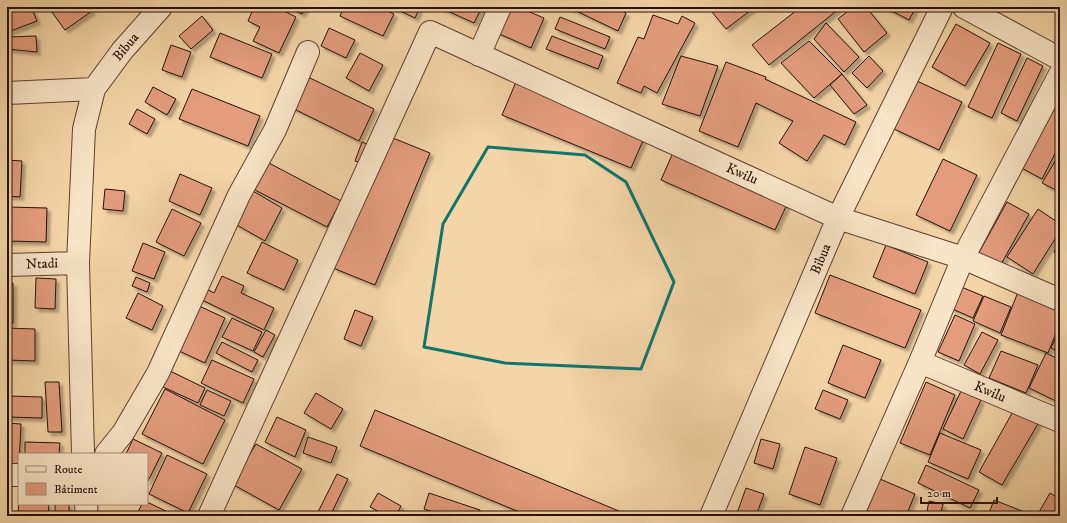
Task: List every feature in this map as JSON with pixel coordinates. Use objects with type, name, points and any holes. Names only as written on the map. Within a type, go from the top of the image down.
[{"type":"street","name":"Bibua","points":[[94,89],[122,51],[161,7]]},
{"type":"street","points":[[480,55],[500,7]]},
{"type":"street","name":"Bibua","points":[[712,516],[838,218],[942,7]]},
{"type":"street","points":[[964,7],[1060,59]]},
{"type":"street","name":"Kwilu","points":[[209,516],[430,32],[838,218],[962,258],[1060,300]]},
{"type":"street","points":[[107,453],[123,433],[158,373],[239,195],[275,130],[308,52]]},
{"type":"street","points":[[852,516],[920,362],[962,258],[1060,74]]},
{"type":"street","points":[[7,93],[94,89],[84,129],[78,263],[83,453]]},
{"type":"street","name":"Ntadi","points":[[7,265],[78,263]]},
{"type":"street","name":"Kwilu","points":[[920,362],[1060,421]]},
{"type":"street","points":[[7,475],[18,475]]},
{"type":"street","points":[[86,505],[87,516]]},
{"type":"highlighted area","points":[[488,147],[585,155],[626,182],[674,282],[641,369],[505,363],[424,347],[443,224]]},
{"type":"building","points":[[7,7],[31,7],[37,21],[8,32]]},
{"type":"building","points":[[90,7],[92,11],[65,30],[49,8]]},
{"type":"building","points":[[254,7],[276,7],[296,17],[279,53],[253,41],[260,27],[248,21]]},
{"type":"building","points":[[287,7],[306,7],[302,14]]},
{"type":"building","points":[[344,7],[379,7],[394,14],[383,36],[340,16]]},
{"type":"building","points":[[392,7],[420,7],[415,18]]},
{"type":"building","points":[[439,7],[482,7],[474,23]]},
{"type":"building","points":[[506,7],[518,7],[544,18],[531,48],[495,32]]},
{"type":"building","points":[[568,7],[613,7],[626,13],[618,31]]},
{"type":"building","points":[[718,7],[755,7],[726,29],[712,12]]},
{"type":"building","points":[[795,7],[840,8],[769,65],[752,45],[797,10]]},
{"type":"building","points":[[853,7],[866,7],[887,33],[864,52],[838,19]]},
{"type":"building","points":[[884,7],[916,7],[909,20]]},
{"type":"building","points":[[653,15],[678,24],[682,16],[695,23],[657,93],[644,86],[641,93],[617,83],[638,37],[644,39]]},
{"type":"building","points":[[202,16],[213,30],[191,49],[179,36]]},
{"type":"building","points":[[560,17],[610,37],[605,49],[555,29]]},
{"type":"building","points":[[826,23],[859,57],[844,72],[814,39]]},
{"type":"building","points":[[956,24],[990,43],[965,86],[932,67]]},
{"type":"building","points":[[329,28],[355,40],[346,58],[321,46]]},
{"type":"building","points":[[220,33],[272,54],[262,78],[210,57]]},
{"type":"building","points":[[36,36],[37,52],[7,49],[7,37]]},
{"type":"building","points":[[552,36],[603,56],[598,69],[546,49]]},
{"type":"building","points":[[809,41],[842,74],[814,98],[781,63]]},
{"type":"building","points":[[998,43],[1021,54],[992,118],[968,107]]},
{"type":"building","points":[[171,45],[191,52],[182,77],[162,70]]},
{"type":"building","points":[[360,53],[383,65],[369,91],[346,78]]},
{"type":"building","points":[[681,56],[718,66],[700,116],[662,104]]},
{"type":"building","points":[[869,56],[883,71],[867,88],[852,73]]},
{"type":"building","points":[[1027,58],[1043,66],[1017,121],[1001,113]]},
{"type":"building","points":[[726,62],[766,77],[765,79],[856,122],[845,145],[824,135],[807,161],[779,143],[793,121],[756,103],[738,147],[699,131]]},
{"type":"building","points":[[842,74],[867,105],[854,114],[830,85]]},
{"type":"building","points":[[308,77],[374,109],[359,141],[292,108]]},
{"type":"building","points":[[917,81],[962,102],[939,150],[894,129]]},
{"type":"building","points":[[516,82],[645,136],[631,168],[502,115]]},
{"type":"building","points":[[1060,83],[1060,144],[1042,179],[1016,165]]},
{"type":"building","points":[[153,87],[176,99],[167,115],[145,102]]},
{"type":"building","points":[[192,89],[260,116],[248,146],[179,119]]},
{"type":"building","points":[[137,109],[155,119],[147,134],[129,124]]},
{"type":"building","points":[[388,136],[430,153],[375,285],[333,268]]},
{"type":"building","points":[[362,142],[371,146],[364,164],[355,161]]},
{"type":"building","points":[[675,148],[790,198],[775,230],[661,180]]},
{"type":"building","points":[[1060,153],[1060,192],[1042,183]]},
{"type":"building","points":[[943,159],[977,175],[950,231],[916,215]]},
{"type":"building","points":[[7,160],[22,161],[20,197],[7,196]]},
{"type":"building","points":[[267,162],[341,201],[327,227],[253,189]]},
{"type":"building","points":[[180,174],[212,188],[200,215],[169,201]]},
{"type":"building","points":[[105,189],[125,191],[123,211],[103,209]]},
{"type":"building","points":[[253,191],[282,208],[265,241],[235,224]]},
{"type":"building","points":[[1007,202],[1029,214],[999,268],[977,256]]},
{"type":"building","points":[[7,207],[47,208],[46,242],[7,241]]},
{"type":"building","points":[[172,209],[201,223],[184,256],[156,242]]},
{"type":"building","points":[[1038,209],[1060,224],[1060,231],[1033,274],[1007,257]]},
{"type":"building","points":[[1060,241],[1060,255],[1054,252]]},
{"type":"building","points":[[262,242],[298,260],[284,290],[247,273]]},
{"type":"building","points":[[143,243],[165,252],[154,279],[132,271]]},
{"type":"building","points":[[886,245],[928,262],[915,294],[873,277]]},
{"type":"building","points":[[830,275],[921,310],[905,348],[815,313]]},
{"type":"building","points":[[222,276],[244,286],[241,293],[274,308],[264,330],[198,298],[203,287],[214,293]]},
{"type":"building","points":[[136,277],[150,283],[147,292],[132,286]]},
{"type":"building","points":[[36,278],[56,279],[55,309],[35,308]]},
{"type":"building","points":[[7,283],[13,283],[13,323],[7,323]]},
{"type":"building","points":[[959,286],[983,296],[973,318],[950,308]]},
{"type":"building","points":[[1018,292],[1060,308],[1060,323],[1048,353],[1001,335]]},
{"type":"building","points":[[138,293],[163,306],[152,330],[126,318]]},
{"type":"building","points":[[984,296],[1011,307],[1000,333],[973,321]]},
{"type":"building","points":[[197,305],[225,318],[205,363],[177,350]]},
{"type":"building","points":[[355,310],[373,317],[361,346],[344,339]]},
{"type":"building","points":[[955,315],[975,324],[959,361],[938,352]]},
{"type":"building","points":[[232,318],[262,332],[253,351],[222,337]]},
{"type":"building","points":[[7,328],[35,329],[35,361],[7,360]]},
{"type":"building","points":[[1060,328],[1060,352],[1051,348]]},
{"type":"building","points":[[266,330],[275,335],[263,357],[254,352]]},
{"type":"building","points":[[982,332],[998,340],[980,374],[964,365]]},
{"type":"building","points":[[222,342],[258,360],[252,372],[216,353]]},
{"type":"building","points":[[843,345],[881,360],[865,398],[828,383]]},
{"type":"building","points":[[1001,351],[1038,365],[1026,393],[989,378]]},
{"type":"building","points":[[1046,353],[1060,360],[1060,403],[1029,388]]},
{"type":"building","points":[[212,360],[254,379],[243,403],[201,383]]},
{"type":"building","points":[[168,370],[205,388],[198,403],[161,386]]},
{"type":"building","points":[[45,382],[59,382],[62,432],[48,432]]},
{"type":"building","points":[[926,382],[955,395],[930,455],[900,443]]},
{"type":"building","points":[[165,389],[225,420],[203,464],[142,434]]},
{"type":"building","points":[[207,390],[231,401],[224,416],[200,405]]},
{"type":"building","points":[[823,390],[848,400],[840,419],[815,409]]},
{"type":"building","points":[[961,391],[981,400],[963,439],[943,429]]},
{"type":"building","points":[[316,393],[343,409],[331,429],[304,413]]},
{"type":"building","points":[[8,396],[42,397],[42,418],[8,417]]},
{"type":"building","points":[[1015,408],[1039,422],[1002,485],[979,472]]},
{"type":"building","points":[[375,410],[631,516],[529,516],[360,446]]},
{"type":"building","points":[[277,417],[306,430],[295,457],[265,442]]},
{"type":"building","points":[[7,423],[21,424],[18,465],[7,464]]},
{"type":"building","points":[[940,433],[981,450],[968,479],[928,462]]},
{"type":"building","points":[[308,437],[337,447],[331,463],[303,453]]},
{"type":"building","points":[[133,439],[162,453],[148,481],[148,453],[126,453]]},
{"type":"building","points":[[761,439],[780,444],[773,469],[754,463]]},
{"type":"building","points":[[25,442],[60,443],[59,453],[25,453]]},
{"type":"building","points":[[256,444],[302,469],[279,510],[232,484]]},
{"type":"building","points":[[805,447],[837,458],[820,505],[789,494]]},
{"type":"building","points":[[167,455],[207,474],[188,513],[149,494]]},
{"type":"building","points":[[926,465],[979,490],[970,508],[918,483]]},
{"type":"building","points":[[337,474],[348,479],[330,516],[316,516]]},
{"type":"building","points":[[880,479],[915,494],[906,516],[873,516],[866,513]]},
{"type":"building","points":[[746,488],[764,494],[756,516],[736,516]]},
{"type":"building","points":[[378,493],[401,506],[396,516],[387,516],[370,507]]},
{"type":"building","points":[[429,493],[480,510],[479,516],[446,516],[424,509]]},
{"type":"building","points":[[1050,493],[1060,499],[1060,516],[1047,516],[1039,512]]},
{"type":"building","points":[[994,500],[1022,511],[1020,516],[997,516],[989,513]]},
{"type":"building","points":[[929,501],[943,504],[940,516],[926,516]]},
{"type":"building","points":[[148,502],[176,516],[136,516],[142,505],[148,505]]},
{"type":"building","points":[[18,505],[49,505],[48,516],[18,516]]},
{"type":"building","points":[[55,505],[69,505],[69,516],[55,516]]}]
